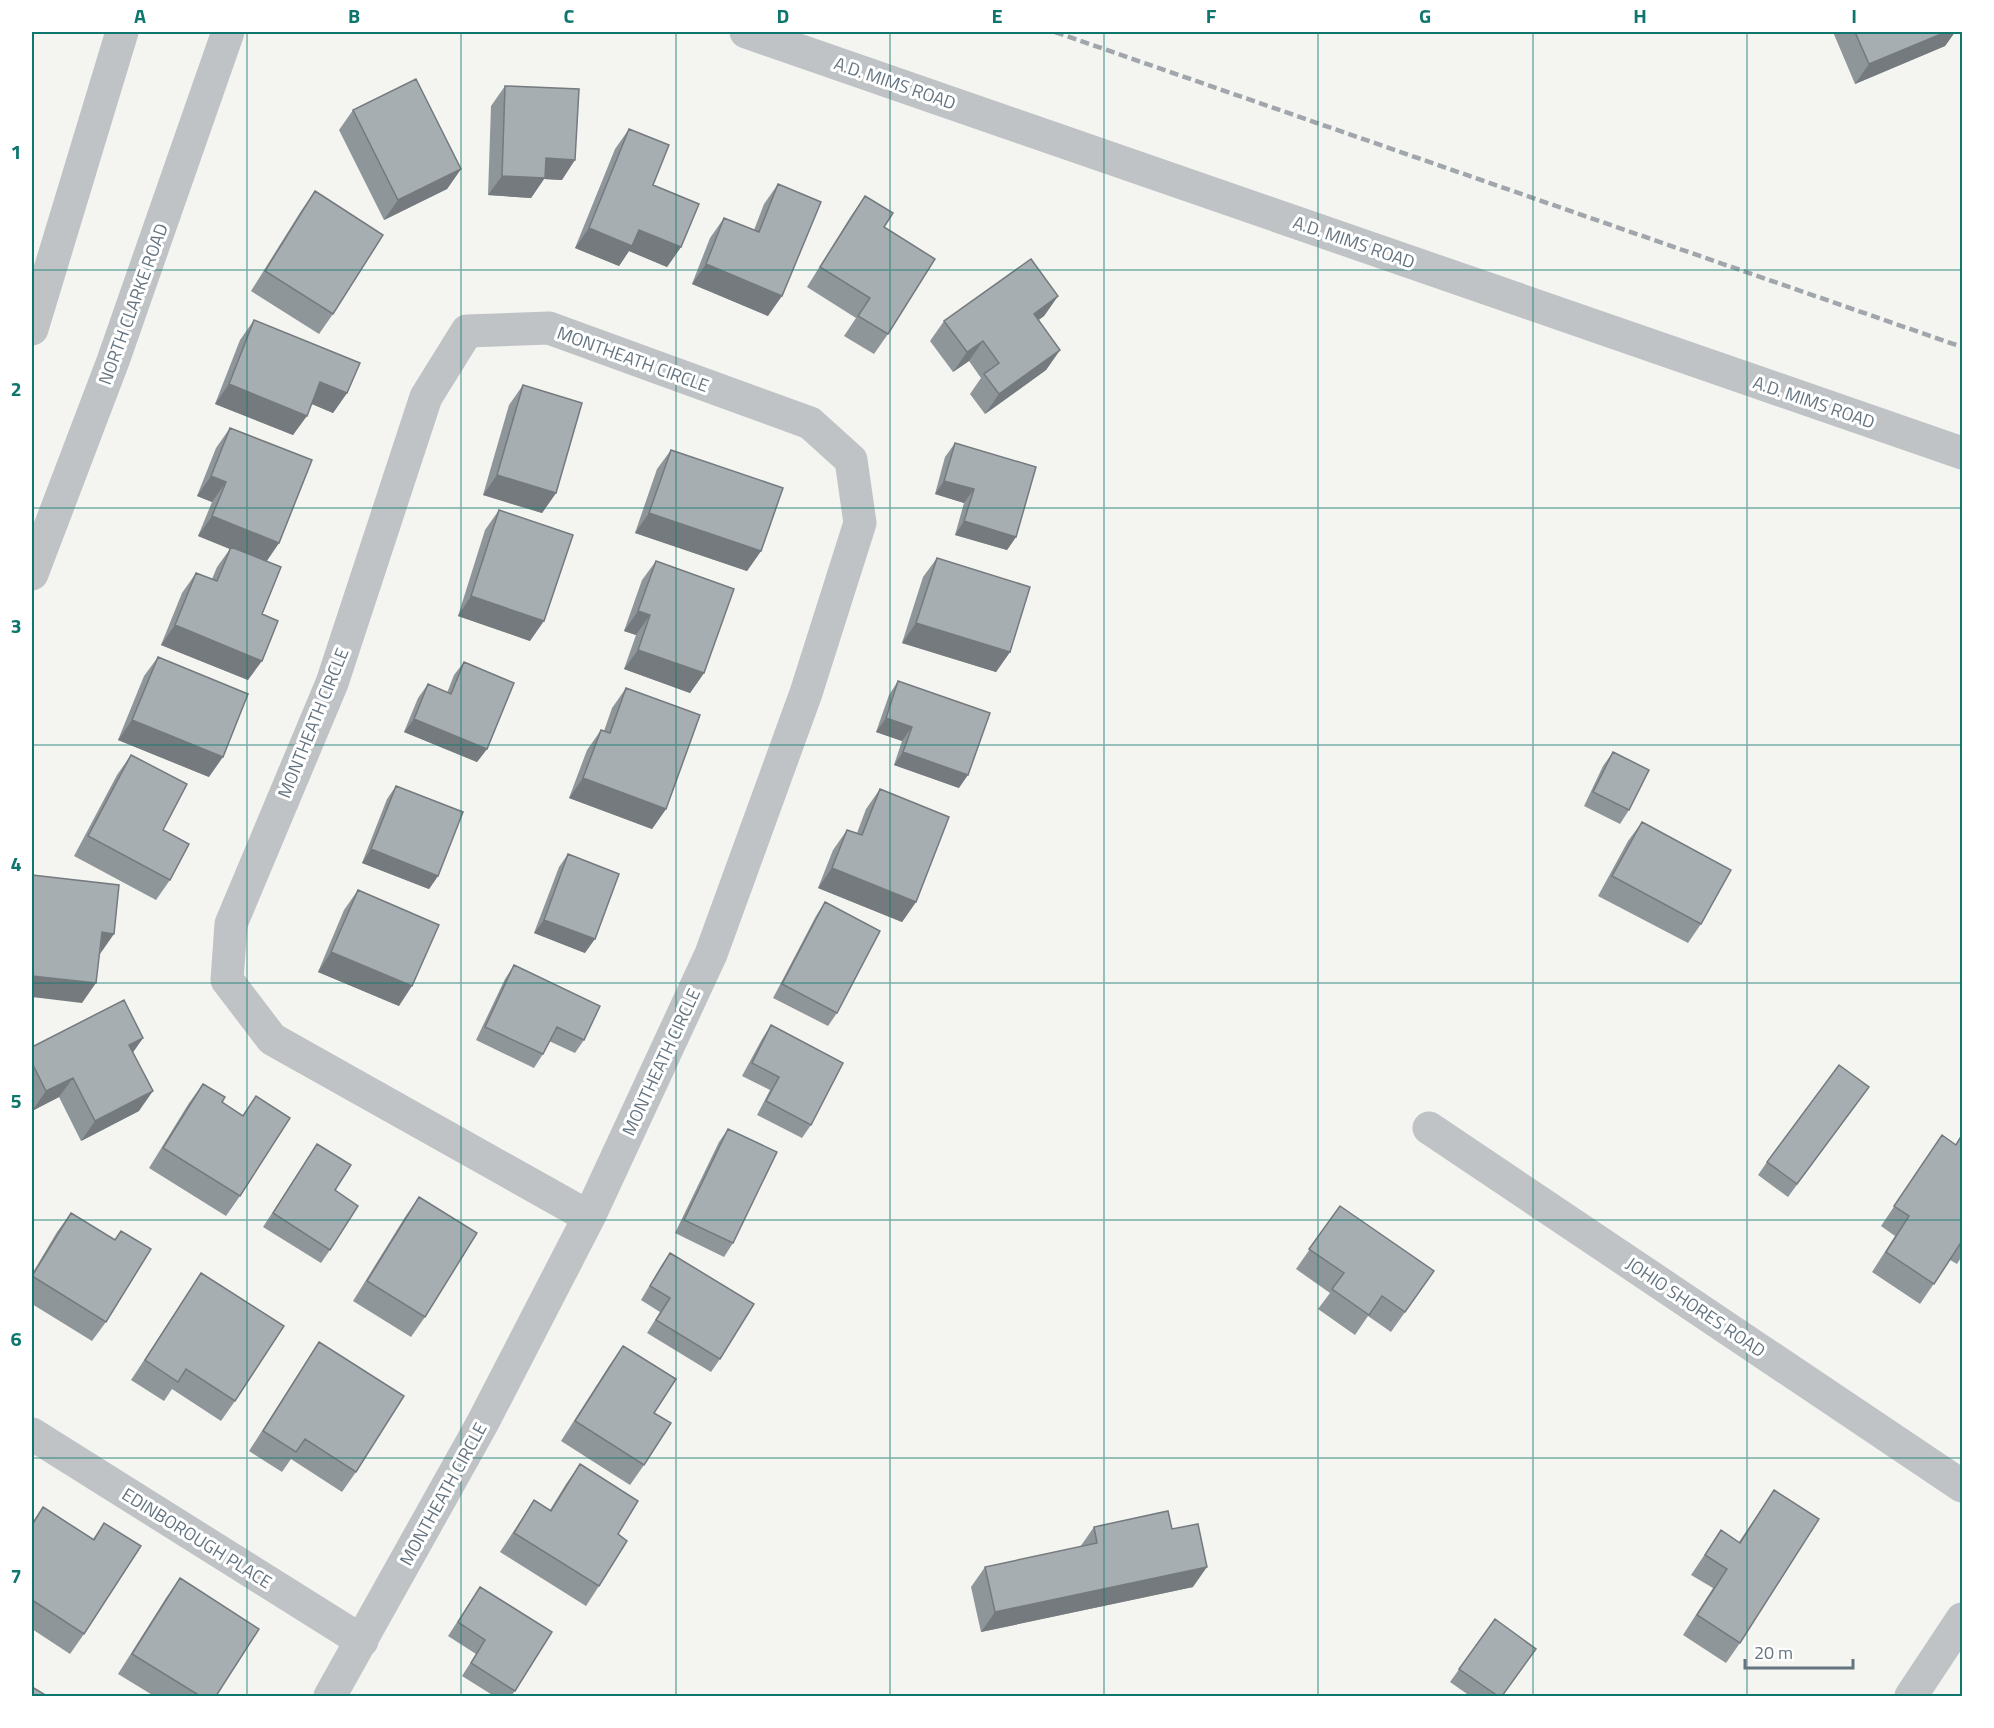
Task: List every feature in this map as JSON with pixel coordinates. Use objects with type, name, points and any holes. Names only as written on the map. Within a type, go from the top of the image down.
[{"type":"street","points":[[32,329],[122,32]]},
{"type":"street","name":"NORTH CLARKE ROAD","points":[[32,574],[113,361],[228,32]]},
{"type":"street","name":"A.D. MIMS ROAD","points":[[747,32],[1962,453]]},
{"type":"street","name":"MONTHEATH CIRCLE","points":[[330,1696],[482,1424],[589,1218],[711,954],[806,693],[860,523],[851,460],[810,423],[549,328],[467,331],[426,397],[332,683],[231,924],[227,980],[272,1039],[589,1218]]},
{"type":"street","name":"JOHIO SHORES ROAD","points":[[1429,1128],[1962,1486]]},
{"type":"street","name":"EDINBOROUGH PLACE","points":[[32,1434],[362,1641]]},
{"type":"street","points":[[1911,1696],[1962,1619]]},
{"type":"building","points":[[1855,32],[1946,32],[1869,64]]},
{"type":"building","points":[[416,79],[461,169],[398,200],[353,110]]},
{"type":"building","points":[[505,86],[579,89],[575,160],[546,158],[545,178],[502,176]]},
{"type":"building","points":[[629,129],[669,145],[653,185],[699,204],[681,247],[639,230],[632,246],[589,228]]},
{"type":"building","points":[[778,184],[821,202],[782,296],[706,264],[724,218],[759,232]]},
{"type":"building","points":[[315,191],[383,235],[333,314],[265,271]]},
{"type":"building","points":[[865,196],[893,213],[884,227],[935,259],[888,334],[858,316],[870,298],[820,267]]},
{"type":"building","points":[[1031,259],[1058,296],[1034,314],[1060,350],[999,394],[984,374],[999,363],[983,341],[967,352],[944,321]]},
{"type":"building","points":[[254,320],[360,363],[347,393],[320,382],[307,416],[229,384]]},
{"type":"building","points":[[523,385],[582,403],[556,493],[497,475]]},
{"type":"building","points":[[230,428],[312,460],[279,543],[212,516],[226,482],[211,476]]},
{"type":"building","points":[[955,443],[1036,467],[1016,537],[964,521],[974,489],[944,481]]},
{"type":"building","points":[[671,450],[783,488],[761,551],[649,513]]},
{"type":"building","points":[[499,510],[573,535],[544,621],[471,596]]},
{"type":"building","points":[[231,547],[281,567],[262,614],[278,621],[262,661],[175,625],[196,573],[217,581]]},
{"type":"building","points":[[937,558],[1030,587],[1010,652],[916,623]]},
{"type":"building","points":[[656,561],[734,589],[704,673],[638,650],[650,615],[638,611]]},
{"type":"building","points":[[158,657],[248,694],[223,757],[132,720]]},
{"type":"building","points":[[464,662],[514,683],[487,749],[414,719],[428,684],[451,694]]},
{"type":"building","points":[[898,681],[990,713],[968,775],[903,752],[912,727],[886,718]]},
{"type":"building","points":[[626,688],[700,715],[666,809],[583,778],[601,730],[610,733]]},
{"type":"building","points":[[1613,752],[1649,770],[1629,810],[1593,792]]},
{"type":"building","points":[[131,755],[187,784],[163,830],[189,844],[170,880],[88,836]]},
{"type":"building","points":[[396,786],[463,812],[438,876],[371,849]]},
{"type":"building","points":[[880,789],[949,817],[916,902],[832,868],[847,830],[862,835]]},
{"type":"building","points":[[1642,822],[1731,870],[1701,924],[1612,876]]},
{"type":"building","points":[[568,854],[619,874],[595,939],[544,920]]},
{"type":"building","points":[[32,875],[119,885],[114,934],[102,932],[96,983],[32,976]]},
{"type":"building","points":[[358,890],[439,925],[412,986],[331,952]]},
{"type":"building","points":[[825,902],[880,931],[837,1013],[782,984]]},
{"type":"building","points":[[514,965],[600,1006],[584,1040],[557,1027],[543,1054],[485,1027]]},
{"type":"building","points":[[124,1000],[143,1038],[129,1045],[153,1091],[95,1121],[73,1078],[46,1091],[32,1063],[32,1047]]},
{"type":"building","points":[[771,1025],[843,1063],[811,1125],[766,1101],[779,1077],[752,1063]]},
{"type":"building","points":[[1839,1065],[1869,1087],[1797,1184],[1767,1162]]},
{"type":"building","points":[[203,1084],[225,1097],[222,1102],[243,1116],[256,1096],[290,1118],[240,1196],[163,1148]]},
{"type":"building","points":[[728,1129],[777,1152],[733,1243],[684,1220]]},
{"type":"building","points":[[1942,1135],[1956,1145],[1962,1135],[1962,1241],[1934,1284],[1886,1252],[1909,1216],[1894,1206]]},
{"type":"building","points":[[317,1144],[351,1165],[335,1190],[358,1206],[330,1250],[273,1213]]},
{"type":"building","points":[[419,1197],[477,1233],[425,1317],[367,1281]]},
{"type":"building","points":[[1340,1206],[1434,1271],[1405,1312],[1382,1296],[1369,1315],[1332,1289],[1344,1273],[1309,1249]]},
{"type":"building","points":[[71,1213],[115,1240],[121,1231],[151,1249],[106,1322],[32,1276]]},
{"type":"building","points":[[670,1253],[754,1304],[720,1359],[656,1320],[670,1298],[650,1286]]},
{"type":"building","points":[[201,1273],[284,1326],[235,1401],[186,1369],[178,1382],[145,1360]]},
{"type":"building","points":[[319,1342],[404,1396],[356,1472],[305,1439],[296,1452],[263,1431]]},
{"type":"building","points":[[623,1346],[676,1379],[654,1413],[671,1423],[644,1465],[575,1421]]},
{"type":"building","points":[[580,1464],[638,1501],[618,1534],[627,1541],[599,1586],[514,1533],[534,1500],[551,1511]]},
{"type":"building","points":[[1774,1490],[1819,1519],[1740,1643],[1697,1615],[1727,1569],[1705,1555],[1721,1530],[1740,1543]]},
{"type":"building","points":[[43,1507],[94,1540],[104,1523],[141,1546],[84,1634],[32,1600],[32,1525]]},
{"type":"building","points":[[1168,1511],[1172,1529],[1198,1524],[1207,1567],[995,1612],[985,1567],[1097,1543],[1094,1527]]},
{"type":"building","points":[[180,1578],[259,1629],[216,1696],[200,1696],[132,1654]]},
{"type":"building","points":[[480,1587],[552,1632],[515,1691],[471,1663],[485,1640],[458,1622]]},
{"type":"building","points":[[1495,1619],[1536,1649],[1502,1696],[1498,1696],[1459,1669]]},
{"type":"building","points":[[32,1687],[47,1696],[32,1696]]},
{"type":"railway","points":[[1055,32],[1962,347]]}]
